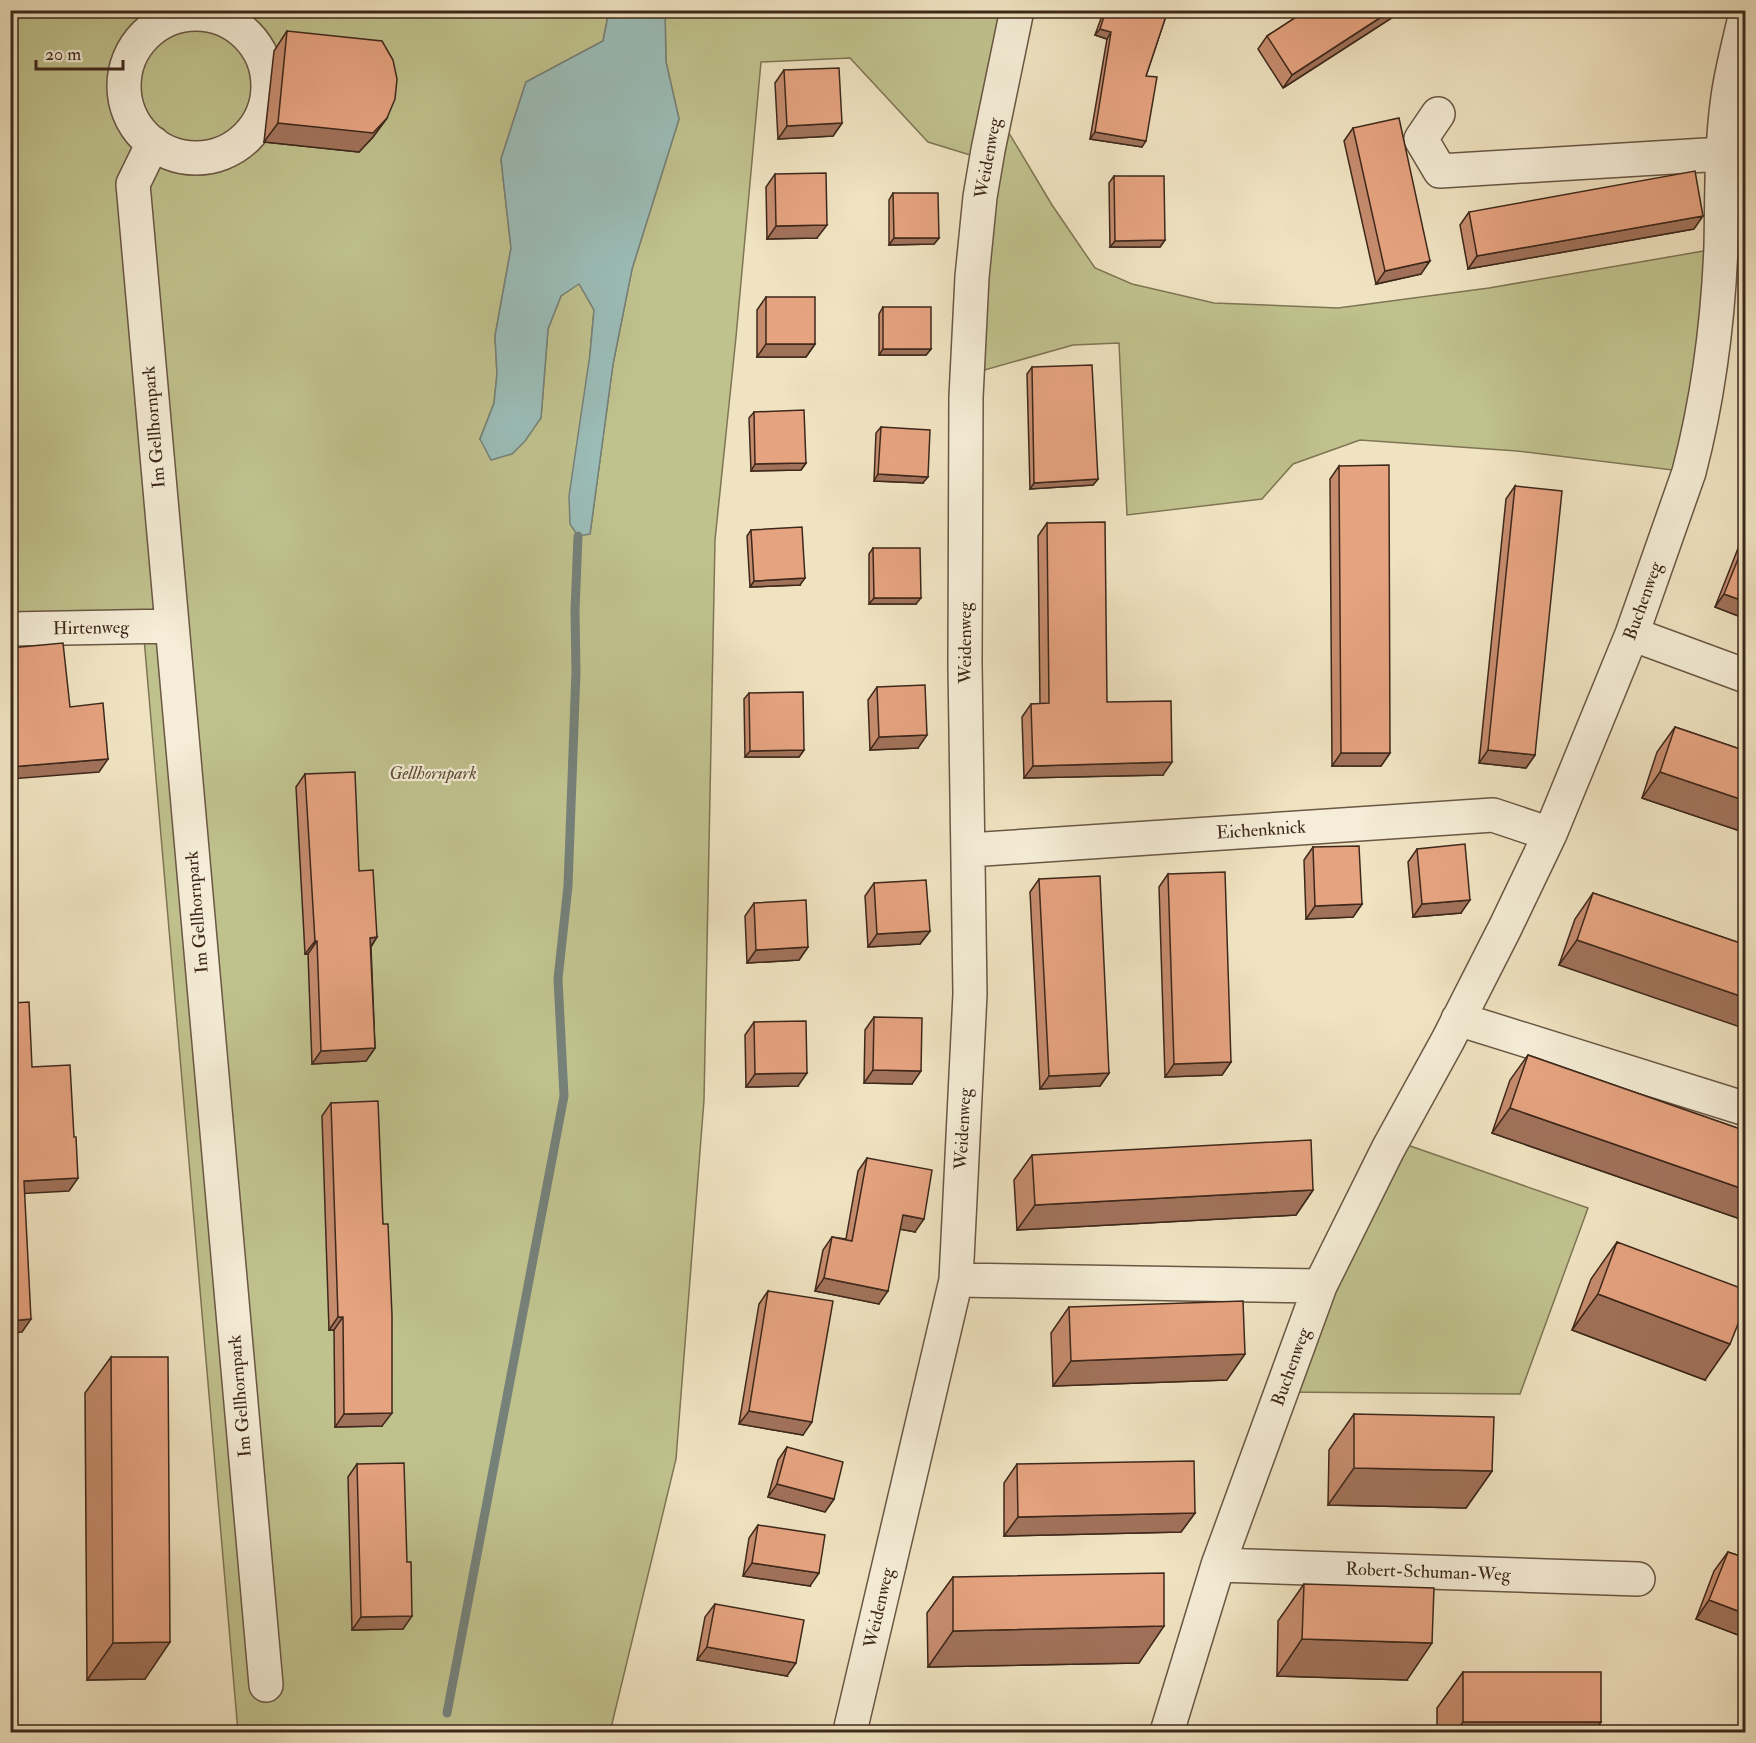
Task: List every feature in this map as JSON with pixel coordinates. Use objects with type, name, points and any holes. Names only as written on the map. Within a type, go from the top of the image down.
[{"type":"street","name":"Weidenweg","points":[[851,1727],[956,1280],[970,994],[965,652],[966,397],[972,277],[980,197],[1017,10]]},
{"type":"street","name":"Buchenweg","points":[[1167,1732],[1218,1565],[1320,1286],[1393,1140],[1458,1019],[1550,834],[1632,634],[1689,472],[1696,447],[1714,339],[1721,248],[1722,154],[1737,94],[1746,12]]},
{"type":"street","points":[[188,14],[211,15],[232,24],[250,38],[263,59],[268,83],[265,108],[254,130],[235,147],[212,157],[186,158],[163,150],[153,143],[143,135],[130,116],[124,94],[125,72],[134,51],[148,33],[167,20],[188,14]]},
{"type":"street","points":[[1438,114],[1421,139],[1440,171],[1722,154]]},
{"type":"street","name":"Im Gellhornpark","points":[[153,143],[133,184],[266,1685]]},
{"type":"street","name":"Hirtenweg","points":[[10,629],[172,626]]},
{"type":"street","points":[[1632,634],[1746,676]]},
{"type":"street","name":"Eichenknick","points":[[969,850],[1493,815],[1550,834]]},
{"type":"street","points":[[1458,1019],[1746,1109]]},
{"type":"street","points":[[956,1280],[1320,1286]]},
{"type":"street","name":"Robert-Schuman-Weg","points":[[1218,1565],[1638,1579]]},
{"type":"green space","name":"Gellhornpark","points":[[10,11],[609,11],[603,41],[526,82],[501,159],[511,248],[495,336],[497,374],[494,403],[480,439],[541,418],[548,329],[561,296],[579,283],[594,310],[590,354],[590,534],[613,364],[632,269],[679,119],[666,62],[665,11],[987,11],[1007,24],[991,103],[1052,205],[1095,268],[1132,284],[1214,303],[1338,308],[1489,288],[1721,248],[1689,472],[1517,451],[1360,440],[1293,464],[1262,499],[1127,515],[1119,343],[1073,345],[960,377],[980,158],[928,142],[850,58],[761,62],[715,540],[704,1100],[676,1459],[610,1732],[238,1732],[142,615],[11,617]]},
{"type":"green space","points":[[1393,1140],[1588,1208],[1520,1394],[1282,1392]]},
{"type":"water","points":[[609,11],[665,11],[666,62],[679,119],[632,269],[613,364],[590,534],[578,536],[570,524],[569,496],[590,354],[594,310],[579,284],[561,296],[548,329],[541,418],[525,441],[512,454],[491,460],[480,439],[494,403],[497,374],[495,336],[511,248],[501,159],[526,82],[603,41]]},
{"type":"building","points":[[1106,10],[1168,10],[1146,76],[1157,77],[1146,141],[1095,132],[1111,32],[1100,29]]},
{"type":"building","points":[[1307,10],[1392,10],[1292,75],[1267,36]]},
{"type":"building","points":[[287,31],[382,41],[393,60],[397,79],[395,99],[387,118],[373,133],[278,123]]},
{"type":"building","points":[[839,68],[842,123],[787,126],[784,70]]},
{"type":"building","points":[[1399,118],[1430,261],[1385,271],[1353,128]]},
{"type":"building","points":[[1695,171],[1703,216],[1477,256],[1469,212]]},
{"type":"building","points":[[826,173],[827,225],[776,226],[775,174]]},
{"type":"building","points":[[1114,176],[1164,176],[1165,240],[1115,241]]},
{"type":"building","points":[[893,193],[938,193],[939,238],[894,238]]},
{"type":"building","points":[[766,297],[815,297],[815,344],[766,344]]},
{"type":"building","points":[[883,307],[931,307],[931,349],[883,349]]},
{"type":"building","points":[[1092,365],[1098,479],[1034,483],[1032,367]]},
{"type":"building","points":[[804,410],[806,463],[755,464],[754,412]]},
{"type":"building","points":[[881,427],[930,430],[928,477],[878,474]]},
{"type":"building","points":[[1389,465],[1390,753],[1341,753],[1339,466]]},
{"type":"building","points":[[1515,486],[1562,491],[1535,755],[1488,750]]},
{"type":"building","points":[[1105,522],[1107,702],[1171,701],[1172,762],[1033,766],[1031,704],[1049,703],[1047,523]]},
{"type":"building","points":[[802,527],[805,578],[754,581],[751,530]]},
{"type":"building","points":[[1746,539],[1746,602],[1724,594]]},
{"type":"building","points":[[873,548],[920,548],[921,598],[874,598]]},
{"type":"building","points":[[63,643],[70,707],[103,703],[108,759],[10,767],[10,648]]},
{"type":"building","points":[[925,685],[927,735],[879,737],[877,687]]},
{"type":"building","points":[[803,692],[804,750],[750,751],[749,693]]},
{"type":"building","points":[[1675,727],[1746,751],[1746,801],[1660,772]]},
{"type":"building","points":[[355,772],[359,871],[373,870],[377,937],[370,938],[375,1048],[321,1051],[317,941],[315,941],[305,774]]},
{"type":"building","points":[[1465,844],[1470,900],[1422,904],[1417,849]]},
{"type":"building","points":[[1359,846],[1362,904],[1315,906],[1313,847]]},
{"type":"building","points":[[1225,872],[1231,1062],[1174,1064],[1168,874]]},
{"type":"building","points":[[1100,876],[1109,1073],[1049,1076],[1039,879]]},
{"type":"building","points":[[926,880],[930,931],[877,934],[874,883]]},
{"type":"building","points":[[1593,893],[1746,945],[1746,998],[1577,940]]},
{"type":"building","points":[[806,900],[808,947],[756,950],[754,903]]},
{"type":"building","points":[[10,987],[12,1003],[29,1002],[32,1067],[70,1065],[78,1178],[24,1181],[31,1319],[10,1321]]},
{"type":"building","points":[[874,1017],[922,1018],[921,1071],[873,1070]]},
{"type":"building","points":[[806,1021],[807,1073],[755,1074],[754,1022]]},
{"type":"building","points":[[1528,1055],[1746,1131],[1746,1190],[1510,1108]]},
{"type":"building","points":[[378,1101],[383,1224],[388,1224],[392,1315],[392,1413],[344,1414],[343,1317],[338,1317],[331,1103]]},
{"type":"building","points":[[1311,1140],[1313,1190],[1035,1205],[1032,1155]]},
{"type":"building","points":[[867,1158],[932,1170],[924,1219],[903,1215],[888,1291],[824,1278],[832,1237],[852,1241]]},
{"type":"building","points":[[1617,1242],[1746,1290],[1746,1304],[1730,1344],[1598,1294]]},
{"type":"building","points":[[768,1291],[833,1301],[812,1422],[749,1411]]},
{"type":"building","points":[[1243,1301],[1245,1354],[1071,1361],[1069,1307]]},
{"type":"building","points":[[111,1357],[168,1357],[170,1642],[113,1643]]},
{"type":"building","points":[[10,1363],[14,1624],[10,1624]]},
{"type":"building","points":[[1354,1414],[1494,1417],[1492,1471],[1354,1468]]},
{"type":"building","points":[[787,1447],[843,1462],[834,1499],[777,1484]]},
{"type":"building","points":[[1194,1461],[1195,1513],[1018,1517],[1017,1464]]},
{"type":"building","points":[[404,1463],[407,1562],[411,1562],[412,1616],[361,1617],[357,1464]]},
{"type":"building","points":[[758,1525],[825,1535],[819,1573],[752,1563]]},
{"type":"building","points":[[1728,1552],[1746,1558],[1746,1614],[1709,1600]]},
{"type":"building","points":[[1164,1573],[1164,1626],[953,1631],[953,1577]]},
{"type":"building","points":[[1304,1584],[1434,1588],[1432,1643],[1302,1639]]},
{"type":"building","points":[[715,1604],[804,1620],[796,1663],[707,1647]]},
{"type":"building","points":[[1463,1672],[1601,1672],[1601,1722],[1463,1722]]},
{"type":"waterway","points":[[447,1713],[564,1096],[558,979],[568,886],[576,672],[575,611],[578,536]]}]
